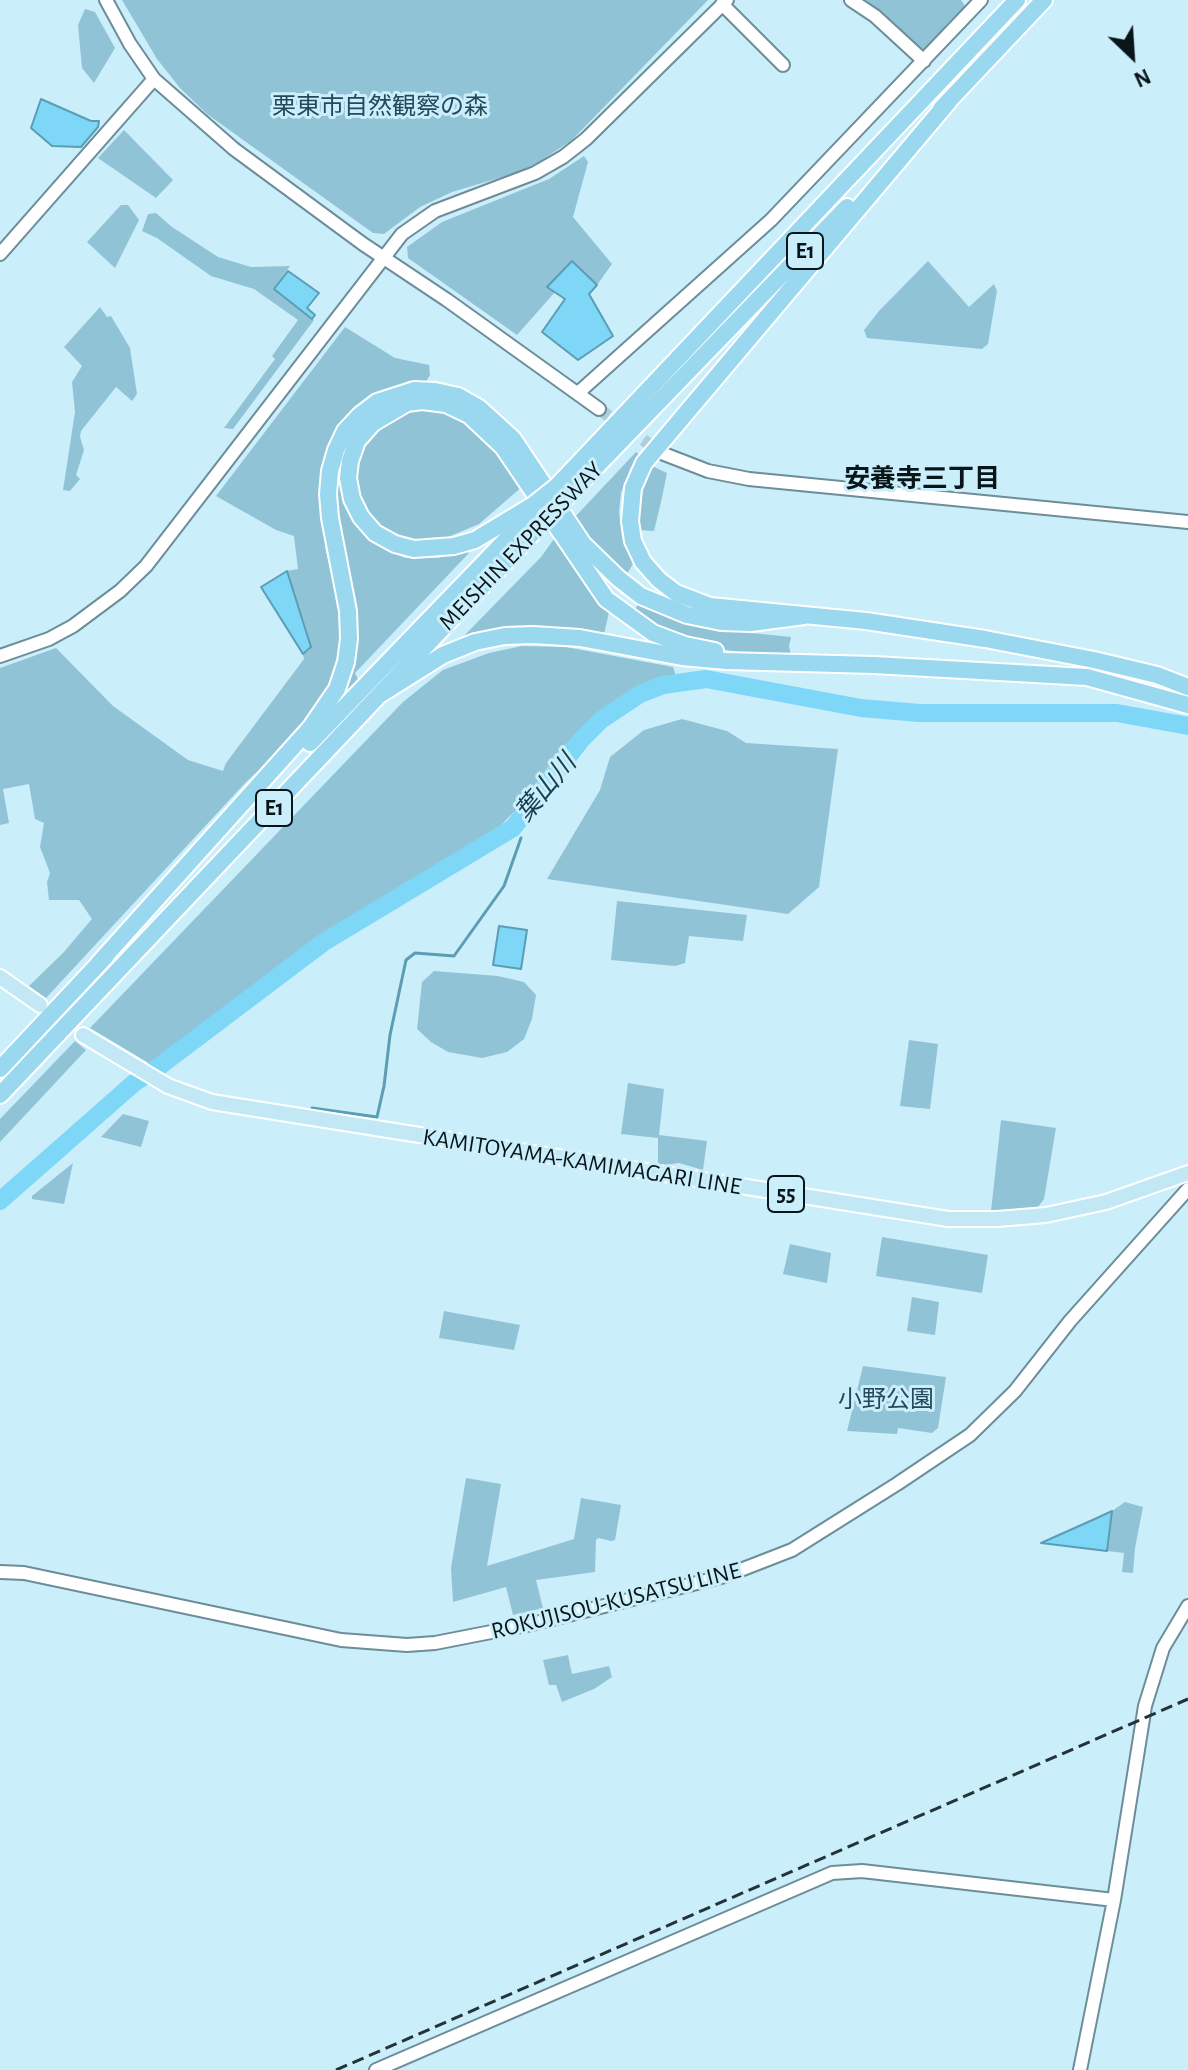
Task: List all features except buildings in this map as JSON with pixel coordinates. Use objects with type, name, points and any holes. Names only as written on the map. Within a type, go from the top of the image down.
[{"type":"highway","name":"MEISHIN EXPRESSWAY","points":[[560,493],[1017,0]]},
{"type":"highway","name":"MEISHIN EXPRESSWAY","points":[[0,1069],[98,964],[539,511],[949,101],[1044,0]]},
{"type":"highway","points":[[949,101],[644,463],[633,488],[630,521],[633,541],[643,562],[659,580],[676,593],[710,606],[866,621],[985,639],[1157,675],[1188,687]]},
{"type":"highway","points":[[98,964],[311,727],[337,689],[346,662],[349,639],[348,611],[330,518],[330,471],[345,431],[377,402],[394,394],[424,390],[458,396],[479,408],[513,439],[583,544],[641,596],[687,615],[721,622],[751,623],[804,616]]},
{"type":"highway","points":[[539,511],[475,540],[454,546],[414,549],[395,544],[375,533],[361,517],[352,499],[348,478],[350,461],[357,441],[373,423],[407,403],[446,404],[469,415],[503,447],[606,599],[625,616],[653,633],[685,645],[776,661]]},
{"type":"highway","name":"MEISHIN EXPRESSWAY","points":[[0,1095],[381,694],[539,511]]},
{"type":"highway","points":[[381,694],[443,655],[475,642],[533,635],[580,638],[697,659],[1087,677],[1188,705]]},
{"type":"main road","points":[[0,977],[40,1005]]},
{"type":"main road","name":"KAMITOYAMA-KAMIMAGARI LINE","points":[[83,1035],[135,1069],[168,1086],[212,1102],[948,1219],[1046,1215],[1106,1202],[1188,1173]]},
{"type":"street","points":[[106,0],[154,79],[234,149],[382,258],[447,300],[599,409]]},
{"type":"street","points":[[851,0],[875,16],[924,61]]},
{"type":"street","points":[[578,393],[771,220],[981,0]]},
{"type":"street","points":[[0,656],[49,639],[73,626],[120,591],[146,566],[402,234],[435,211],[535,173],[563,157],[586,139],[724,2],[783,65]]},
{"type":"street","points":[[0,254],[154,79]]},
{"type":"street","points":[[664,454],[708,471],[749,479],[1188,522]]},
{"type":"street","name":"ROKUJISOU-KUSATSU LINE","points":[[0,1572],[24,1573],[341,1640],[407,1645],[435,1643],[532,1624],[725,1576],[792,1550],[970,1435],[1015,1391],[1070,1321],[1188,1189]]},
{"type":"street","points":[[1080,2070],[1114,1900],[1145,1706],[1163,1648],[1188,1606]]},
{"type":"street","points":[[376,2070],[832,1873],[873,1872],[1114,1900]]},
{"type":"green space","name":"栗東市自然観察の森","points":[[122,0],[708,0],[572,140],[516,173],[452,192],[420,207],[384,234],[373,233],[207,114],[180,88],[157,59]]},
{"type":"green space","points":[[862,0],[961,0],[965,6],[927,50],[916,47]]},
{"type":"green space","points":[[85,9],[95,12],[115,48],[94,83],[82,68],[78,25]]},
{"type":"green space","points":[[124,130],[173,180],[156,198],[98,158]]},
{"type":"green space","points":[[584,156],[588,162],[573,217],[612,264],[597,285],[572,261],[548,287],[555,292],[517,335],[408,258],[407,247],[442,222],[549,179]]},
{"type":"green space","points":[[121,205],[128,205],[139,220],[115,268],[87,242]]},
{"type":"green space","points":[[156,213],[218,257],[251,267],[290,266],[274,289],[314,320],[233,429],[224,428],[275,359],[272,356],[298,320],[254,289],[211,276],[142,231],[148,214]]},
{"type":"green space","points":[[928,261],[969,307],[994,284],[997,291],[988,344],[982,349],[867,338],[864,330],[879,311]]},
{"type":"green space","points":[[100,307],[107,317],[111,316],[130,348],[137,394],[132,401],[116,387],[81,431],[84,450],[76,475],[80,479],[70,491],[63,490],[75,412],[72,382],[82,366],[64,347]]},
{"type":"green space","points":[[345,327],[395,358],[429,365],[430,375],[424,385],[388,390],[372,398],[341,425],[330,441],[323,462],[320,496],[326,552],[342,625],[341,654],[331,684],[315,712],[286,746],[246,782],[46,998],[29,986],[92,919],[79,900],[49,900],[47,882],[50,873],[40,847],[44,823],[35,819],[29,784],[3,789],[9,823],[0,825],[0,668],[56,648],[113,706],[188,760],[223,771],[304,659],[303,654],[310,650],[307,631],[286,571],[298,569],[294,536],[276,530],[216,496]]},
{"type":"green space","points":[[409,410],[446,412],[469,424],[493,444],[523,486],[479,524],[448,537],[410,540],[409,544],[375,527],[356,495],[355,468],[363,445],[384,421]]},
{"type":"green space","points":[[636,452],[641,456],[631,467],[621,493],[619,511],[622,537],[633,564],[624,579],[602,561],[574,518]]},
{"type":"green space","points":[[341,454],[344,455],[340,480],[350,517],[374,543],[405,558],[438,558],[464,550],[469,553],[355,673],[358,679],[339,699],[347,676],[334,519],[335,474]]},
{"type":"green space","points":[[652,466],[667,473],[661,502],[654,531],[637,530],[637,502],[644,475]]},
{"type":"green space","points":[[554,539],[609,612],[603,639],[459,641],[541,557]]},
{"type":"green space","points":[[638,604],[685,623],[791,637],[791,655],[742,653],[690,643],[633,614]]},
{"type":"green space","points":[[522,646],[566,647],[673,667],[676,676],[641,690],[602,713],[563,747],[517,809],[492,834],[322,934],[152,1065],[90,1028],[403,702],[443,670],[489,653]]},
{"type":"green space","points":[[682,719],[727,731],[746,743],[838,749],[819,887],[788,914],[547,879],[600,790],[610,757],[644,730]]},
{"type":"green space","points":[[617,901],[747,915],[743,941],[689,936],[685,963],[675,966],[611,960]]},
{"type":"green space","points":[[434,971],[498,976],[524,982],[536,995],[532,1019],[524,1039],[507,1052],[482,1058],[448,1052],[431,1042],[417,1029],[422,982]]},
{"type":"green space","points":[[909,1040],[938,1044],[930,1109],[900,1106]]},
{"type":"green space","points":[[75,1041],[86,1050],[0,1142],[0,1119]]},
{"type":"green space","points":[[628,1083],[664,1089],[659,1135],[707,1141],[703,1170],[679,1163],[658,1166],[658,1138],[621,1134]]},
{"type":"green space","points":[[123,1114],[149,1121],[141,1147],[101,1137]]},
{"type":"green space","points":[[1001,1120],[1056,1128],[1044,1199],[1038,1207],[991,1211]]},
{"type":"green space","points":[[73,1163],[64,1204],[32,1199],[32,1196]]},
{"type":"green space","points":[[882,1237],[988,1255],[982,1293],[876,1276]]},
{"type":"green space","points":[[790,1244],[831,1253],[827,1283],[783,1274]]},
{"type":"green space","points":[[912,1297],[939,1302],[935,1335],[907,1331]]},
{"type":"green space","points":[[444,1311],[520,1325],[514,1350],[439,1338]]},
{"type":"green space","name":"小野公園","points":[[863,1366],[946,1377],[938,1428],[932,1433],[898,1428],[897,1434],[847,1431]]},
{"type":"green space","points":[[466,1478],[501,1484],[487,1566],[574,1539],[581,1498],[621,1505],[615,1540],[596,1540],[595,1572],[536,1580],[543,1608],[513,1615],[506,1587],[453,1602],[451,1568]]},
{"type":"green space","points":[[1125,1502],[1143,1507],[1133,1573],[1122,1572],[1124,1553],[1107,1551],[1112,1511]]},
{"type":"green space","points":[[568,1655],[572,1674],[609,1666],[612,1677],[594,1689],[562,1702],[556,1685],[549,1685],[543,1660]]},
{"type":"shaded area","points":[[41,99],[91,121],[99,121],[98,127],[81,147],[52,146],[31,128]]},
{"type":"shaded area","points":[[572,261],[597,285],[589,294],[613,336],[578,360],[542,332],[565,299],[547,287]]},
{"type":"shaded area","points":[[288,271],[319,293],[307,308],[315,315],[312,319],[274,289]]},
{"type":"shaded area","points":[[287,571],[311,647],[303,654],[261,587]]},
{"type":"shaded area","points":[[499,926],[527,930],[521,969],[493,965]]},
{"type":"shaded area","points":[[1112,1511],[1107,1551],[1041,1543],[1097,1518]]},
{"type":"waterway","name":"葉山川","points":[[0,1201],[134,1083],[324,942],[513,828],[581,740],[601,720],[640,694],[663,685],[706,679],[861,708],[919,713],[1117,713],[1188,726]]},
{"type":"waterway","name":"葉山川","points":[[513,828],[523,813]]},
{"type":"waterway","points":[[312,1108],[377,1117],[406,960],[415,953],[454,956],[504,886],[521,838]]},
{"type":"tunnel","points":[[599,409],[662,453]]},
{"type":"railway","points":[[336,2070],[1188,1699]]},
{"type":"district","name":"安養寺三丁目","points":[[922,479]]}]
